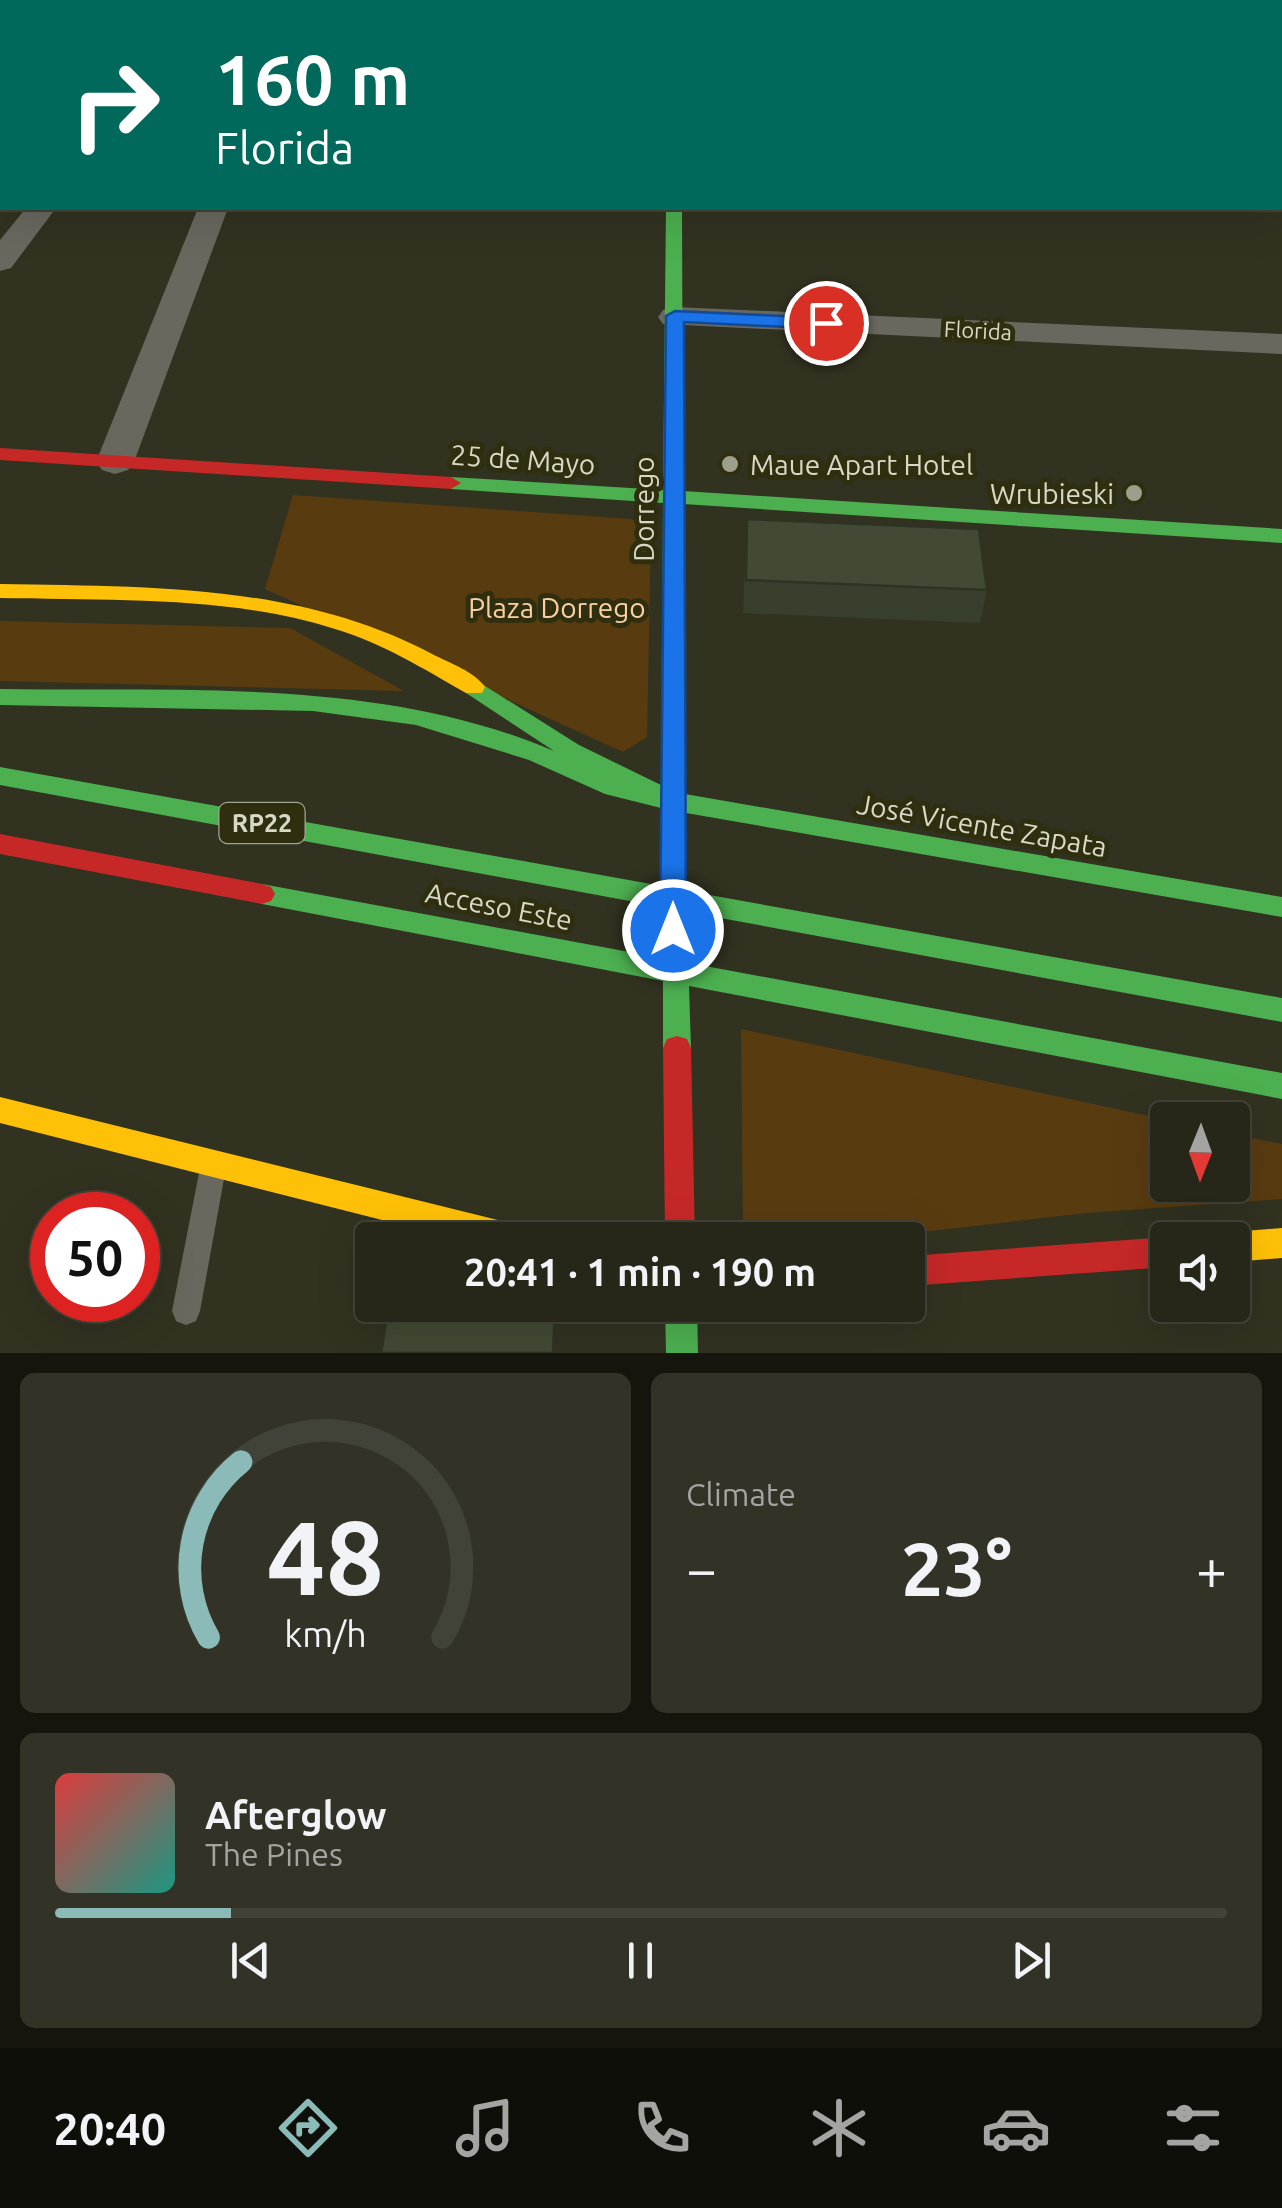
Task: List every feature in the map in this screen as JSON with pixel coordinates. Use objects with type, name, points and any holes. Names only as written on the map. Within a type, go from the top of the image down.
[{"type":"main road","name":"Dorrego","points":[[674,210],[672,802],[680,1222]]},
{"type":"main road","name":"25 de Mayo","points":[[0,454],[1282,536]]},
{"type":"main road","points":[[0,591],[196,596],[260,604],[336,622],[399,645],[492,697],[587,760],[672,802]]},
{"type":"main road","points":[[0,697],[313,703],[416,717],[537,754],[613,786],[672,802]]},
{"type":"main road","name":"Acceso Este","points":[[0,776],[1282,1010]]},
{"type":"main road","name":"José Vicente Zapata","points":[[672,802],[1282,907]]},
{"type":"main road","name":"Acceso Este","points":[[0,844],[1282,1086]]},
{"type":"main road","points":[[0,1110],[449,1222]]},
{"type":"main road","points":[[1250,1246],[1282,1243]]},
{"type":"main road","points":[[925,1270],[1150,1253]]},
{"type":"main road","points":[[681,1322],[682,1353]]},
{"type":"street","points":[[0,261],[40,210]]},
{"type":"street","points":[[116,462],[212,210]]},
{"type":"street","name":"Florida","points":[[675,316],[1282,344]]},
{"type":"lane","points":[[186,1311],[214,1161]]},
{"type":"green space","name":"Plaza Dorrego","points":[[293,495],[631,519],[651,528],[647,737],[623,752],[265,589]]},
{"type":"green space","points":[[0,621],[290,628],[404,691],[0,681]]},
{"type":"green space","points":[[741,1029],[1150,1116],[1150,1202],[1240,1202],[1086,1213],[925,1232],[925,1222],[743,1222]]},
{"type":"green space","points":[[1250,1137],[1282,1144],[1282,1199],[1250,1201]]},
{"type":"building","points":[[747,519],[979,529],[987,590],[746,580]]},
{"type":"building","points":[[386,1322],[554,1322],[553,1353],[381,1353]]},
{"type":"traffic: fast","points":[[674,210],[672,719],[677,1048]]},
{"type":"traffic: fast","points":[[451,483],[1282,536]]},
{"type":"traffic: fast","points":[[474,687],[571,751],[672,801],[1282,907]]},
{"type":"traffic: fast","points":[[0,697],[313,703],[416,717],[537,754],[613,787],[672,801]]},
{"type":"traffic: fast","points":[[0,776],[1282,1010]]},
{"type":"traffic: fast","points":[[262,894],[1282,1086]]},
{"type":"traffic: fast","points":[[681,1322],[682,1353]]},
{"type":"traffic: slow","points":[[0,591],[169,595],[295,611],[372,634],[474,687]]},
{"type":"traffic: slow","points":[[0,1110],[446,1222]]},
{"type":"traffic: slow","points":[[1250,1246],[1282,1243]]},
{"type":"traffic: jam","points":[[0,454],[451,483]]},
{"type":"traffic: jam","points":[[0,844],[262,894]]},
{"type":"traffic: jam","points":[[677,1048],[680,1222]]},
{"type":"traffic: jam","points":[[925,1270],[1150,1253]]},
{"type":"place","name":"Maue Apart Hotel","points":[[730,464]]},
{"type":"place","name":"Wrubieski","points":[[1134,493]]},
{"type":"route","points":[[673,930],[675,316],[826,323]]}]
